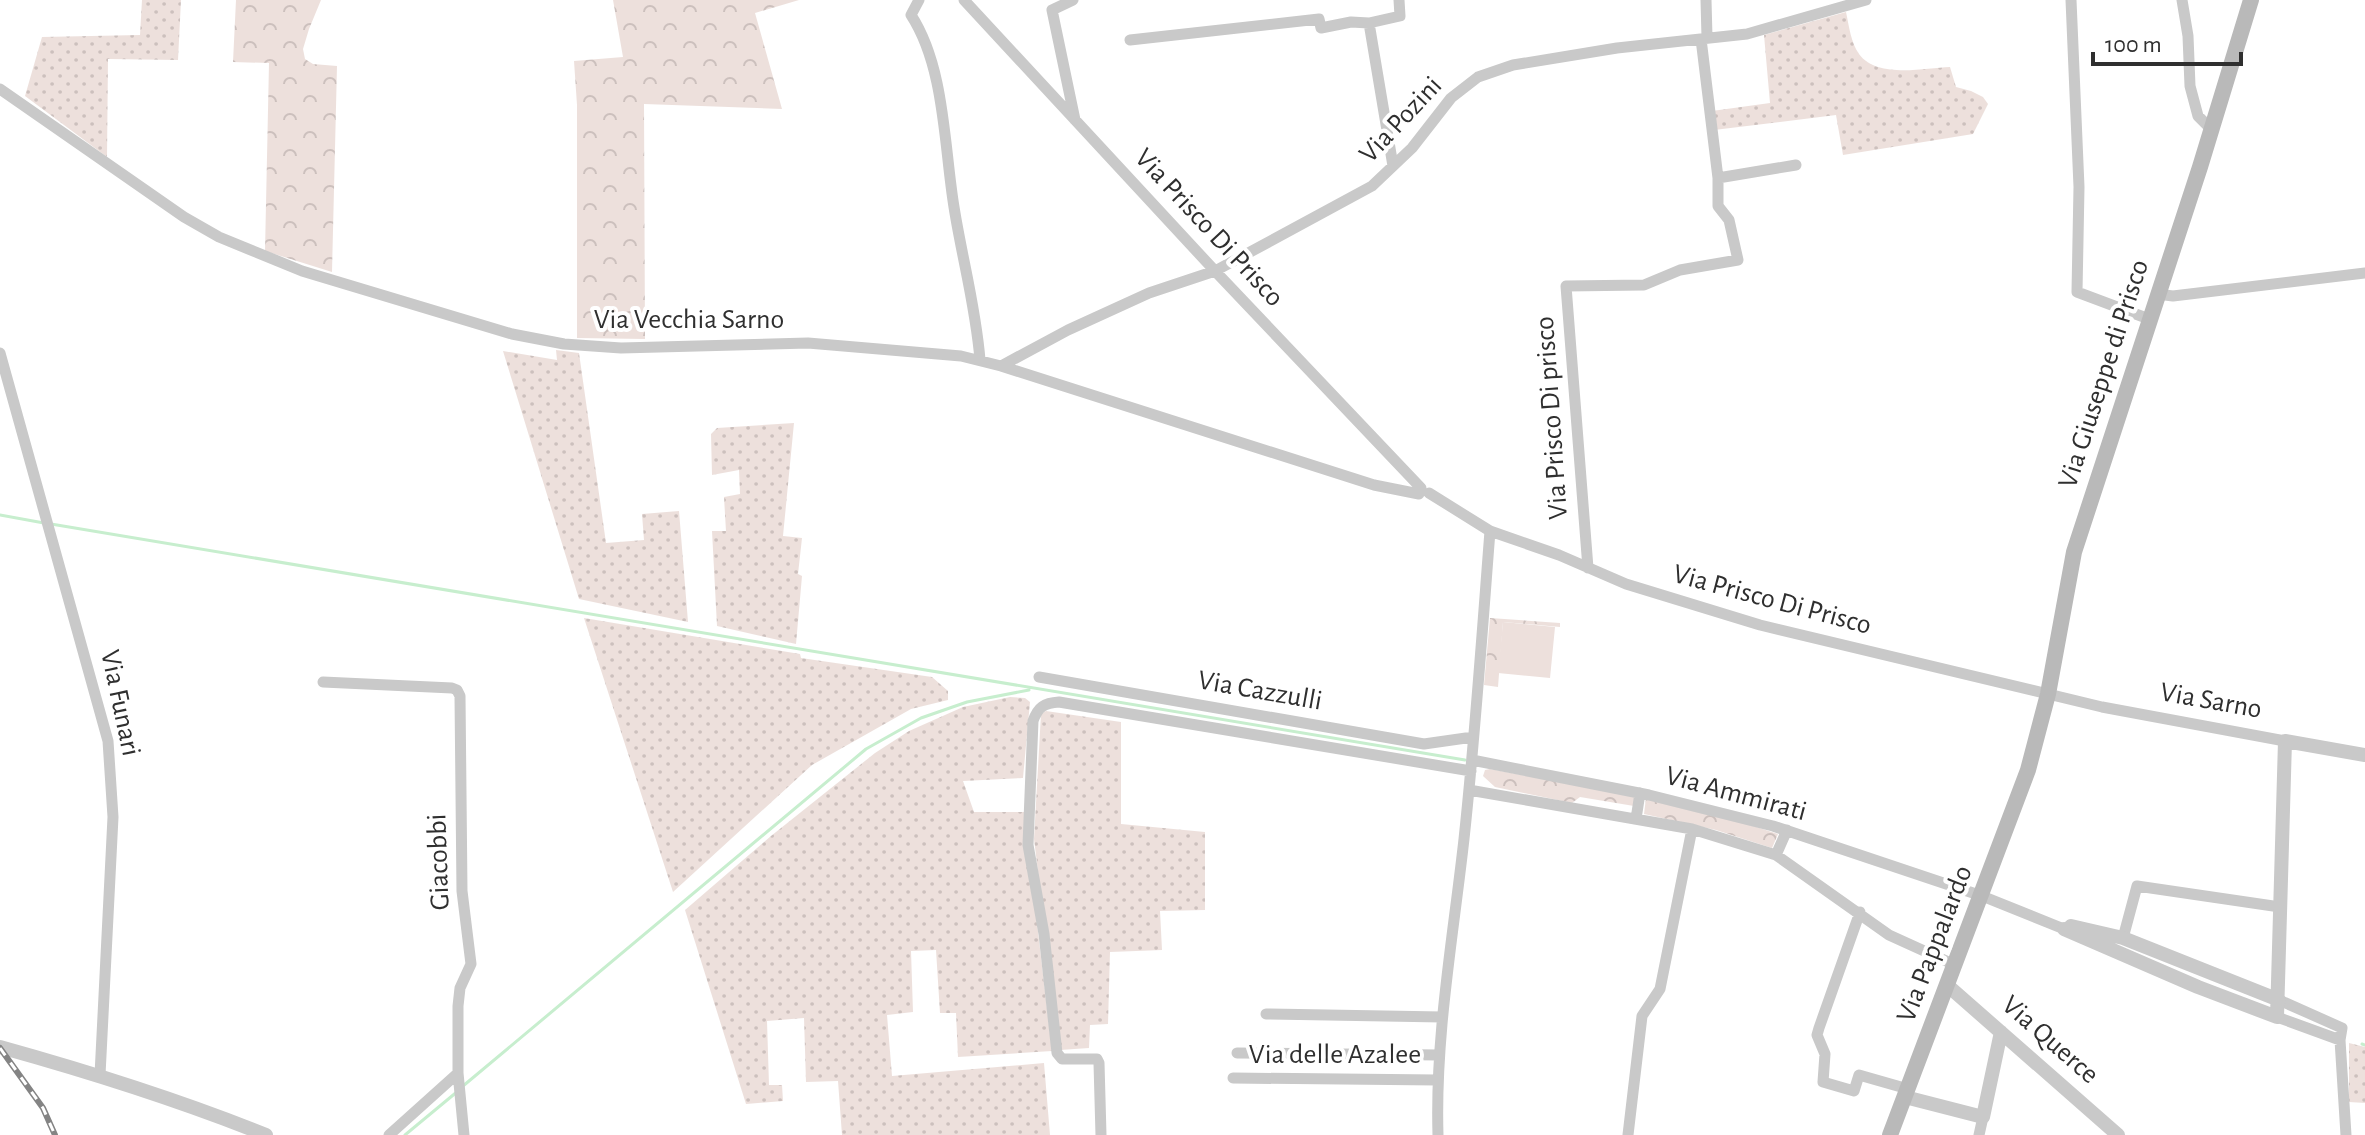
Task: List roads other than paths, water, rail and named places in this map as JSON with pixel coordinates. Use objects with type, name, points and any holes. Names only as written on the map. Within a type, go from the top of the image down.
[{"type":"main road","name":"Via Giuseppe di Prisco","points":[[2028,770],[2048,694],[2074,552],[2251,0]]},
{"type":"main road","name":"Via Pappalardo","points":[[1890,1135],[2028,770]]},
{"type":"street","points":[[919,0],[911,15],[923,34],[933,70],[954,209],[978,331],[980,360]]},
{"type":"street","name":"Via Prisco Di Prisco","points":[[964,0],[1423,492],[1490,531],[1626,584],[1760,625],[2048,694]]},
{"type":"street","points":[[1073,0],[1052,10],[1076,122]]},
{"type":"street","points":[[1130,40],[1319,19],[1321,28],[1351,22],[1369,23],[1400,16],[1399,0]]},
{"type":"street","points":[[1706,0],[1704,38],[1718,178],[1796,165]]},
{"type":"street","name":"Via Pozini","points":[[1001,366],[1068,330],[1149,293],[1215,271],[1361,192],[1412,148],[1451,98],[1478,77],[1513,65],[1630,46],[1747,34],[1866,0]]},
{"type":"street","points":[[2071,0],[2079,187],[2077,292],[2149,319]]},
{"type":"street","points":[[2182,0],[2188,36],[2190,86],[2198,116],[2211,129]]},
{"type":"street","points":[[1369,23],[1393,166]]},
{"type":"street","name":"Via Vecchia Sarno","points":[[0,89],[184,217],[219,237],[302,271],[512,334],[564,344],[621,348],[808,343],[980,360],[1374,485],[1423,492]]},
{"type":"street","name":"Via Prisco Di prisco","points":[[1588,568],[1566,286],[1644,285],[1680,270],[1738,260],[1729,220],[1718,206],[1718,178]]},
{"type":"street","points":[[2157,294],[2173,296],[2365,273]]},
{"type":"street","name":"Via Funari","points":[[0,353],[108,741],[113,817],[100,1075]]},
{"type":"street","points":[[1438,1135],[1437,1080],[1442,1017],[1469,790],[1490,531]]},
{"type":"street","name":"Via Cazzulli","points":[[1039,677],[1424,744],[1473,737]]},
{"type":"street","name":"Giacobbi","points":[[323,682],[452,688],[460,696],[462,891],[471,964],[460,988],[458,1006],[464,1135]]},
{"type":"street","name":"Via Sarno","points":[[2048,694],[2102,707],[2365,755]]},
{"type":"street","name":"Via Ammirati","points":[[1101,1135],[1097,1059],[1062,1059],[1057,1053],[1044,934],[1028,845],[1033,721],[1037,710],[1045,703],[1059,702],[1640,793],[1787,830],[1982,896],[2064,929]]},
{"type":"street","points":[[2277,1017],[2285,741]]},
{"type":"street","name":"Via Ammirati","points":[[1469,790],[1692,829],[1776,855],[1889,935],[1955,965]]},
{"type":"street","points":[[1636,819],[1640,793]]},
{"type":"street","points":[[1628,1135],[1642,1016],[1660,989],[1692,829]]},
{"type":"street","points":[[1776,855],[1787,830]]},
{"type":"street","points":[[2123,938],[2137,886],[2280,907]]},
{"type":"street","points":[[1860,912],[1817,1035],[1825,1054],[1823,1082],[1854,1091],[1859,1075],[1983,1117]]},
{"type":"street","points":[[2064,929],[2077,926],[2123,938],[2337,1024],[2343,1033],[2340,1040],[2346,1135]]},
{"type":"street","points":[[2064,929],[2198,987],[2340,1040]]},
{"type":"street","name":"Via Querce","points":[[1947,985],[2118,1135]]},
{"type":"street","points":[[1266,1014],[1442,1017]]},
{"type":"street","points":[[1979,1135],[2001,1032]]},
{"type":"street","points":[[0,1047],[100,1075],[210,1112],[266,1135]]},
{"type":"street","points":[[1237,1053],[1439,1055]]},
{"type":"street","points":[[389,1135],[459,1078]]},
{"type":"street","name":"Via delle Azalee","points":[[1233,1078],[1437,1080]]},
{"type":"waterway","points":[[0,515],[44,523]]},
{"type":"waterway","points":[[51,524],[1465,760]]},
{"type":"waterway","points":[[463,1086],[866,749],[921,718],[967,702],[1029,690]]},
{"type":"waterway","points":[[405,1135],[458,1091]]},
{"type":"railway","points":[[0,1048],[43,1108],[55,1135]]}]
